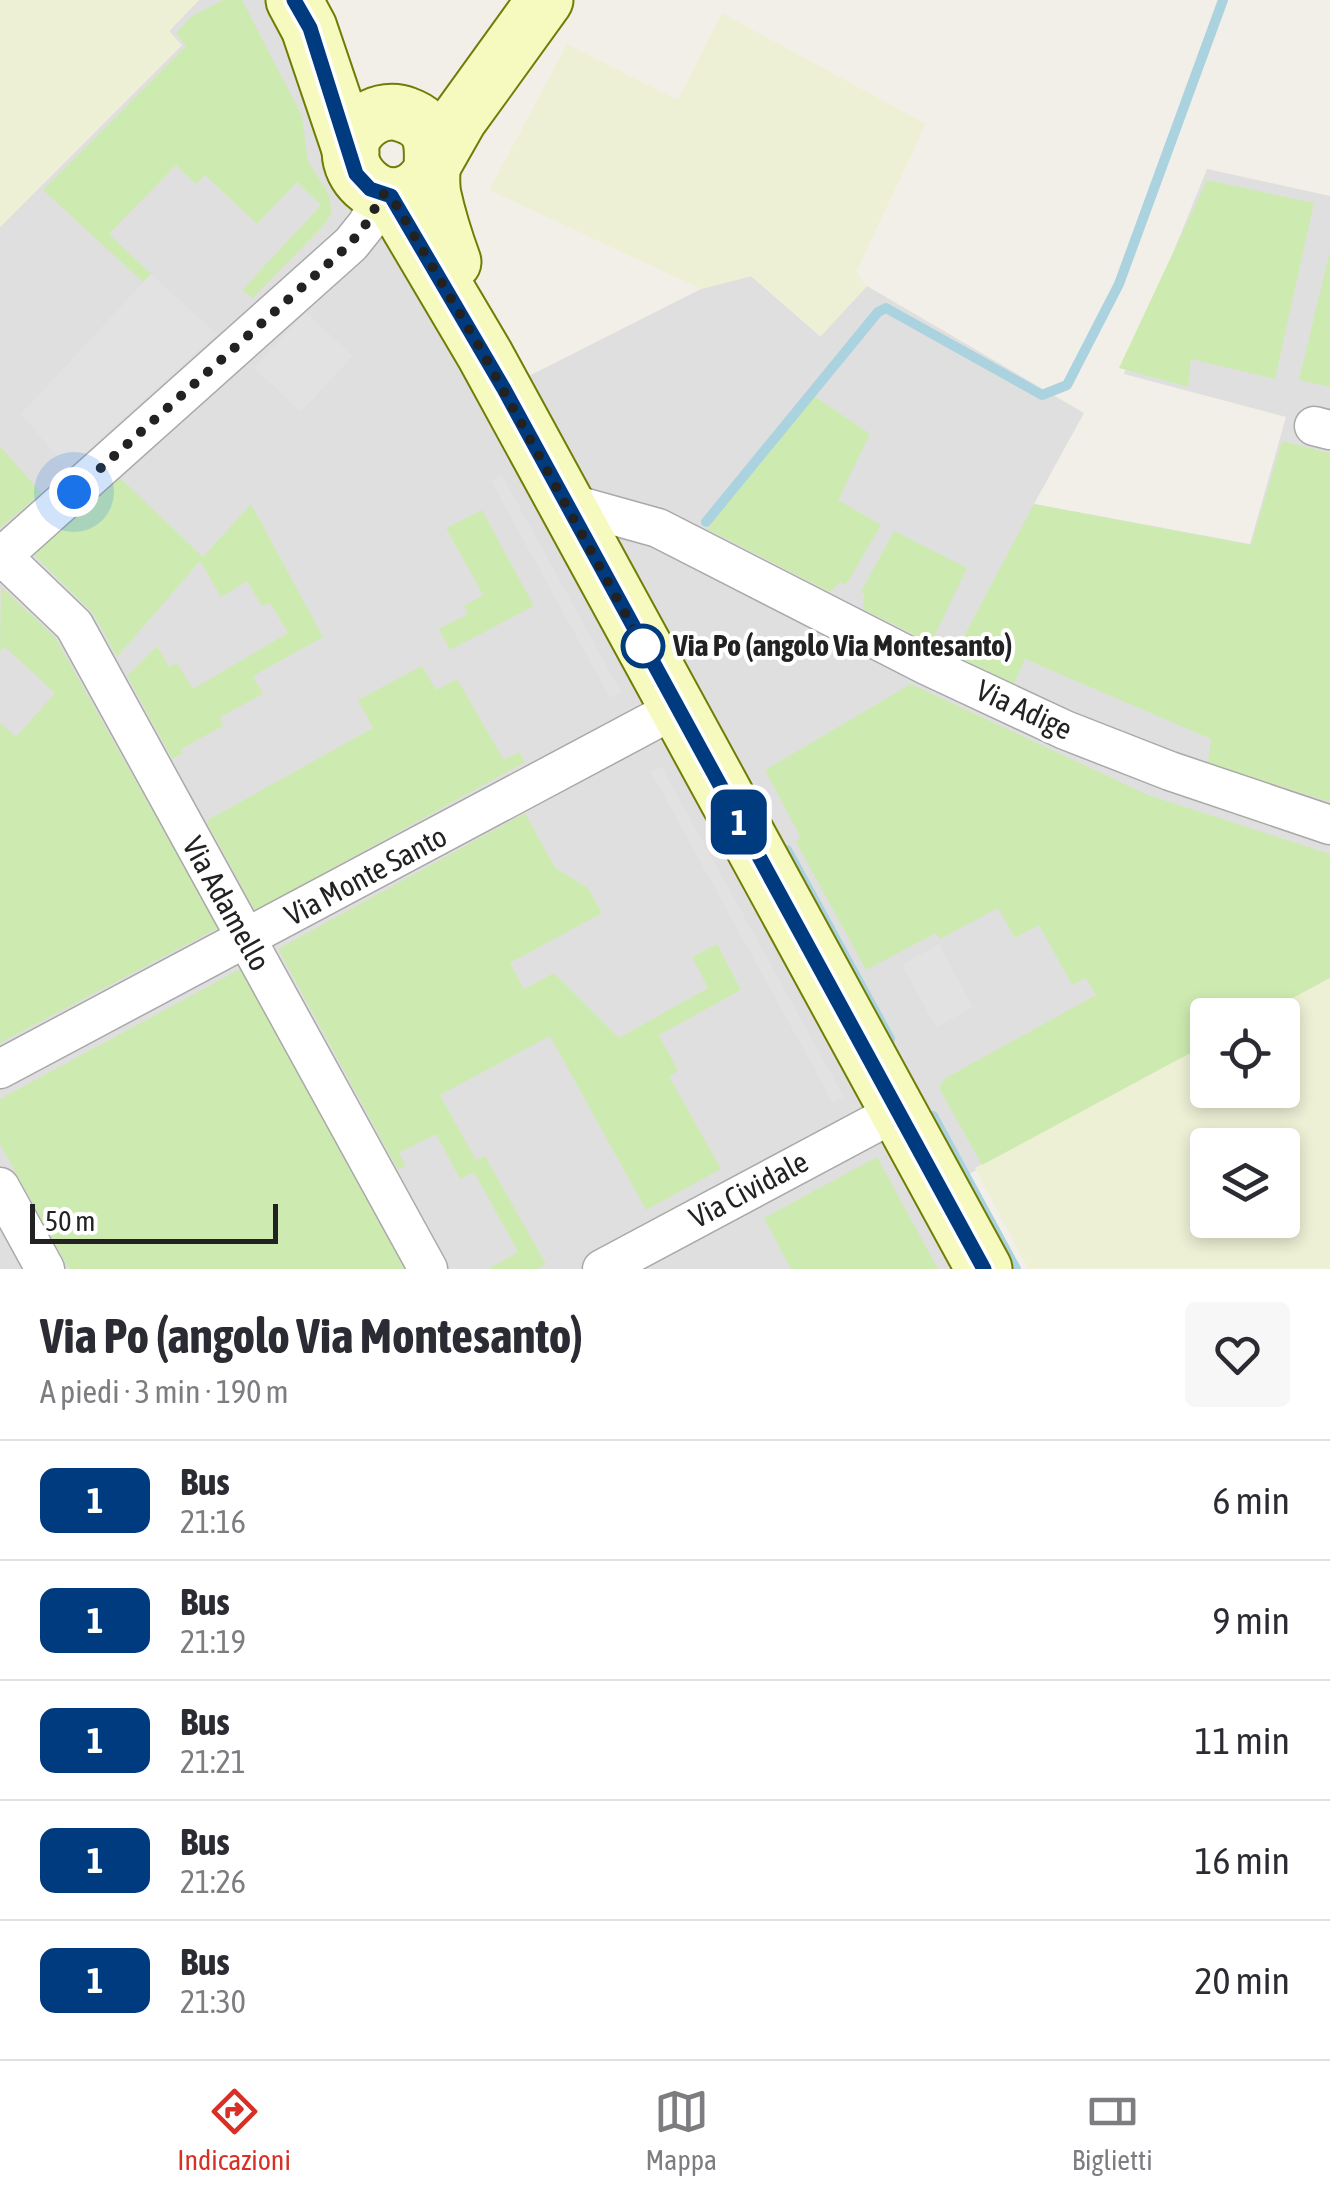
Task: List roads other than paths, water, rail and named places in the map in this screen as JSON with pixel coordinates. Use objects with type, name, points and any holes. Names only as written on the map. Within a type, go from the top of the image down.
[{"type":"main road","points":[[391,174],[460,120],[545,0]]},
{"type":"main road","points":[[302,14],[367,88],[400,113]]},
{"type":"main road","points":[[302,14],[984,1269]]},
{"type":"main road","points":[[391,174],[356,134],[363,124],[379,114],[434,104],[498,68]]},
{"type":"street","points":[[1,557],[333,258],[352,204],[391,174]]},
{"type":"street","name":"Via Adige","points":[[565,502],[658,528],[928,666],[1064,730],[1170,771],[1330,824]]},
{"type":"street","name":"Via Adamello","points":[[1,557],[74,625],[428,1269]]},
{"type":"street","name":"Via Monte Santo","points":[[0,1069],[677,708]]},
{"type":"street","name":"Via Cividale","points":[[602,1269],[896,1112]]},
{"type":"street","points":[[0,1187],[45,1269]]},
{"type":"waterway","points":[[706,522],[878,312],[886,308],[1042,395],[1067,385],[1119,284],[1223,0]]},
{"type":"waterway","points":[[787,850],[890,1039]]},
{"type":"waterway","points":[[933,1116],[1016,1269]]},
{"type":"place","name":"Via Po (angolo Via Montesanto)","points":[[643,646]]}]
